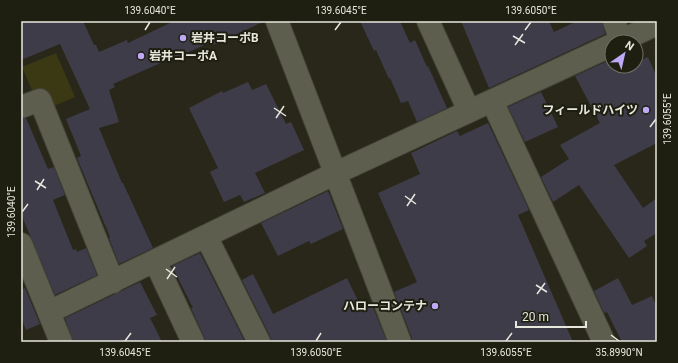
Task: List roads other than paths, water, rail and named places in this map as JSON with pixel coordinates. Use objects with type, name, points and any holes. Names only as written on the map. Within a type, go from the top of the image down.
[{"type":"street","points":[[277,21],[400,342]]},
{"type":"street","points":[[428,21],[469,112]]},
{"type":"street","points":[[625,34],[657,24]]},
{"type":"street","points":[[49,312],[492,101],[604,43]]},
{"type":"street","points":[[21,107],[40,100],[113,282]]},
{"type":"street","points":[[492,101],[604,342]]},
{"type":"street","points":[[206,236],[259,342]]},
{"type":"street","points":[[21,244],[27,275],[49,312],[61,342]]},
{"type":"street","points":[[155,261],[194,342]]},
{"type":"place","name":"岩井コーポB","points":[[183,38]]},
{"type":"place","name":"岩井コーポA","points":[[141,56]]},
{"type":"place","name":"フィールドハイツ","points":[[646,110]]},
{"type":"place","name":"ハローコンテナ","points":[[435,306]]}]
